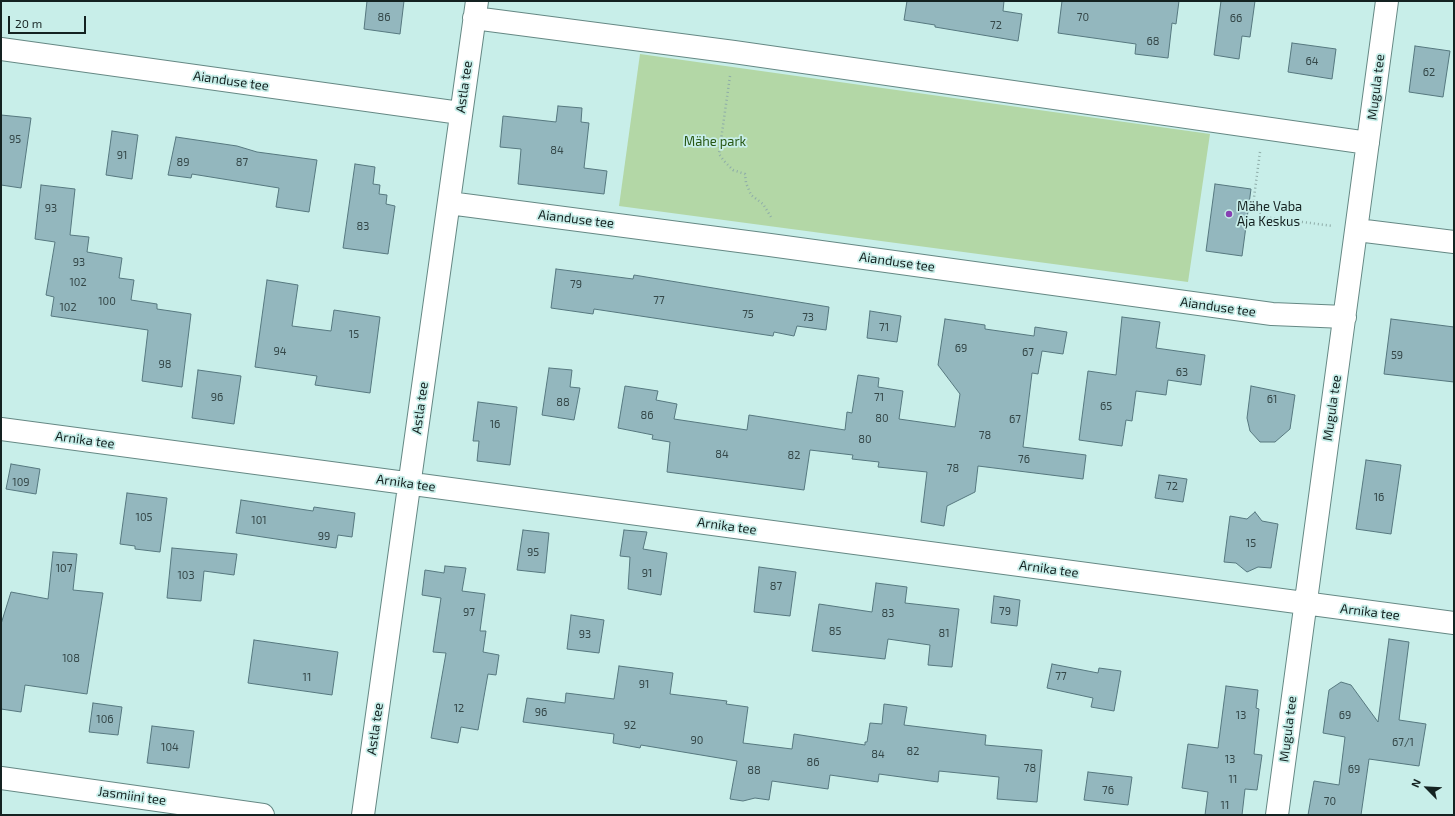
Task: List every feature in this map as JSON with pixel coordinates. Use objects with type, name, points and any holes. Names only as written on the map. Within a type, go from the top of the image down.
[{"type":"street","name":"Mugula tee","points":[[1277,815],[1387,1]]},
{"type":"street","points":[[475,10],[734,52],[1368,143]]},
{"type":"street","name":"Astla tee","points":[[363,815],[475,10]]},
{"type":"street","name":"Aianduse tee","points":[[1,49],[460,113]]},
{"type":"street","name":"Aianduse tee","points":[[449,203],[770,245],[1272,314],[1345,317]]},
{"type":"street","points":[[1357,230],[1454,242]]},
{"type":"street","name":"Arnika tee","points":[[1,429],[1454,623]]},
{"type":"street","name":"Jasmiini tee","points":[[1,778],[263,815]]},
{"type":"path","points":[[734,52],[719,154],[734,170],[745,174],[746,183],[751,195],[763,204],[771,217],[770,245]]},
{"type":"path","points":[[1263,129],[1253,205],[1264,218],[1357,230]]},
{"type":"green space","name":"Mähe park","points":[[640,54],[1210,134],[1188,282],[619,206]]},
{"type":"building","points":[[367,1],[404,1],[400,34],[364,29]]},
{"type":"building","points":[[907,1],[1004,1],[1003,11],[1022,14],[1018,41],[935,27],[935,25],[904,20]]},
{"type":"building","points":[[1062,1],[1179,1],[1176,24],[1172,23],[1168,58],[1135,54],[1136,44],[1058,33]]},
{"type":"building","points":[[1221,1],[1255,1],[1250,37],[1242,36],[1239,59],[1214,55]]},
{"type":"building","points":[[1292,43],[1336,49],[1332,79],[1288,72]]},
{"type":"building","points":[[1415,46],[1450,51],[1443,97],[1409,92]]},
{"type":"building","points":[[558,106],[582,108],[581,122],[589,123],[584,168],[607,171],[604,194],[518,184],[521,149],[500,147],[503,116],[556,122]]},
{"type":"building","points":[[1,115],[31,118],[21,188],[1,185]]},
{"type":"building","points":[[112,131],[138,135],[132,179],[106,175]]},
{"type":"building","points":[[176,137],[237,146],[257,152],[317,160],[309,212],[276,207],[279,188],[192,174],[191,178],[168,175]]},
{"type":"building","points":[[355,164],[375,167],[373,184],[380,185],[379,194],[387,195],[386,204],[395,206],[388,254],[343,248]]},
{"type":"building","name":"Mähe Vaba Aja Keskus","points":[[1215,184],[1251,189],[1242,256],[1206,251]]},
{"type":"building","points":[[41,185],[75,189],[70,235],[89,237],[87,252],[122,258],[119,278],[134,280],[131,300],[157,304],[157,309],[191,314],[182,387],[142,381],[148,330],[51,316],[54,297],[46,295],[55,242],[35,239]]},
{"type":"building","points":[[556,269],[633,279],[634,275],[829,307],[826,330],[797,326],[794,336],[774,332],[773,336],[594,309],[593,314],[551,308]]},
{"type":"building","points":[[267,280],[298,285],[292,326],[331,331],[334,310],[380,317],[370,393],[315,385],[317,376],[255,367]]},
{"type":"building","points":[[870,311],[901,316],[897,342],[867,338]]},
{"type":"building","points":[[1122,317],[1160,322],[1156,348],[1205,355],[1201,385],[1168,380],[1166,395],[1136,391],[1132,421],[1126,420],[1122,446],[1079,440],[1088,371],[1116,375]]},
{"type":"building","points":[[945,319],[985,325],[985,329],[1034,336],[1035,327],[1067,332],[1063,354],[1042,351],[1038,374],[1032,373],[1023,447],[1086,455],[1083,479],[978,466],[975,492],[947,506],[944,526],[921,522],[927,472],[878,467],[879,462],[852,459],[853,455],[810,450],[804,490],[667,472],[670,442],[652,439],[653,435],[618,428],[625,386],[658,391],[656,400],[677,404],[674,419],[747,430],[749,415],[845,430],[847,412],[852,413],[858,375],[879,378],[878,387],[903,391],[899,419],[955,427],[960,394],[938,365]]},
{"type":"building","points":[[1391,319],[1454,327],[1454,382],[1384,374]]},
{"type":"building","points":[[549,368],[572,370],[570,387],[580,388],[574,420],[542,415]]},
{"type":"building","points":[[198,370],[241,376],[234,424],[192,418]]},
{"type":"building","points":[[1251,386],[1295,395],[1290,429],[1275,442],[1260,442],[1250,431],[1247,418]]},
{"type":"building","points":[[478,402],[517,407],[510,465],[477,461],[479,441],[473,441]]},
{"type":"building","points":[[1366,460],[1401,465],[1391,534],[1356,529]]},
{"type":"building","points":[[11,464],[40,469],[36,494],[6,489]]},
{"type":"building","points":[[1159,475],[1187,479],[1183,502],[1155,498]]},
{"type":"building","points":[[127,493],[167,498],[160,552],[135,549],[135,546],[120,544]]},
{"type":"building","points":[[241,500],[313,511],[314,507],[355,513],[352,537],[338,535],[336,548],[236,533]]},
{"type":"building","points":[[1255,512],[1262,521],[1278,524],[1271,568],[1258,567],[1247,572],[1236,563],[1224,562],[1230,516],[1247,519]]},
{"type":"building","points":[[523,530],[549,533],[545,573],[517,570]]},
{"type":"building","points":[[624,530],[647,532],[643,549],[667,553],[661,595],[628,589],[630,557],[620,556]]},
{"type":"building","points":[[172,548],[237,554],[234,575],[204,571],[201,601],[167,598]]},
{"type":"building","points":[[53,552],[77,554],[73,590],[103,593],[87,694],[25,685],[21,712],[1,709],[1,624],[11,592],[48,599]]},
{"type":"building","points":[[445,566],[466,568],[462,591],[485,594],[480,631],[486,631],[483,652],[499,655],[496,675],[488,674],[478,730],[461,727],[458,743],[431,738],[446,653],[433,652],[441,598],[422,595],[425,570],[444,573]]},
{"type":"building","points":[[759,567],[796,572],[790,616],[754,612]]},
{"type":"building","points":[[876,583],[907,587],[905,603],[959,609],[952,667],[928,665],[930,645],[888,639],[885,659],[812,651],[819,604],[872,612]]},
{"type":"building","points":[[994,596],[1020,600],[1017,626],[991,623]]},
{"type":"building","points":[[571,615],[604,620],[599,653],[567,649]]},
{"type":"building","points":[[1389,639],[1409,642],[1399,720],[1426,724],[1419,766],[1369,759],[1361,815],[1308,815],[1314,781],[1339,785],[1345,737],[1323,733],[1329,690],[1341,682],[1351,685],[1378,722]]},
{"type":"building","points":[[254,640],[338,652],[332,695],[248,683]]},
{"type":"building","points":[[1052,664],[1098,673],[1099,668],[1121,671],[1114,711],[1091,707],[1093,698],[1047,688]]},
{"type":"building","points":[[619,666],[673,673],[670,694],[727,701],[726,704],[748,707],[743,743],[792,749],[794,734],[865,745],[865,742],[867,742],[870,723],[882,724],[884,704],[907,707],[904,725],[986,735],[985,745],[1042,750],[1037,802],[997,799],[999,777],[939,771],[938,782],[879,774],[878,782],[830,775],[828,789],[772,781],[769,800],[755,798],[743,801],[730,799],[737,761],[641,745],[640,748],[613,743],[614,734],[523,722],[527,698],[565,703],[566,693],[614,699]]},
{"type":"building","points":[[1226,686],[1258,690],[1256,708],[1259,709],[1254,754],[1262,755],[1257,790],[1245,789],[1242,815],[1205,815],[1208,792],[1182,788],[1188,744],[1218,748]]},
{"type":"building","points":[[93,703],[122,707],[118,735],[89,732]]},
{"type":"building","points":[[152,726],[194,731],[189,768],[147,763]]},
{"type":"building","points":[[1088,772],[1132,777],[1128,805],[1084,800]]},
{"type":"place","name":"Mähe Vaba Aja Keskus","points":[[1229,214]]}]
